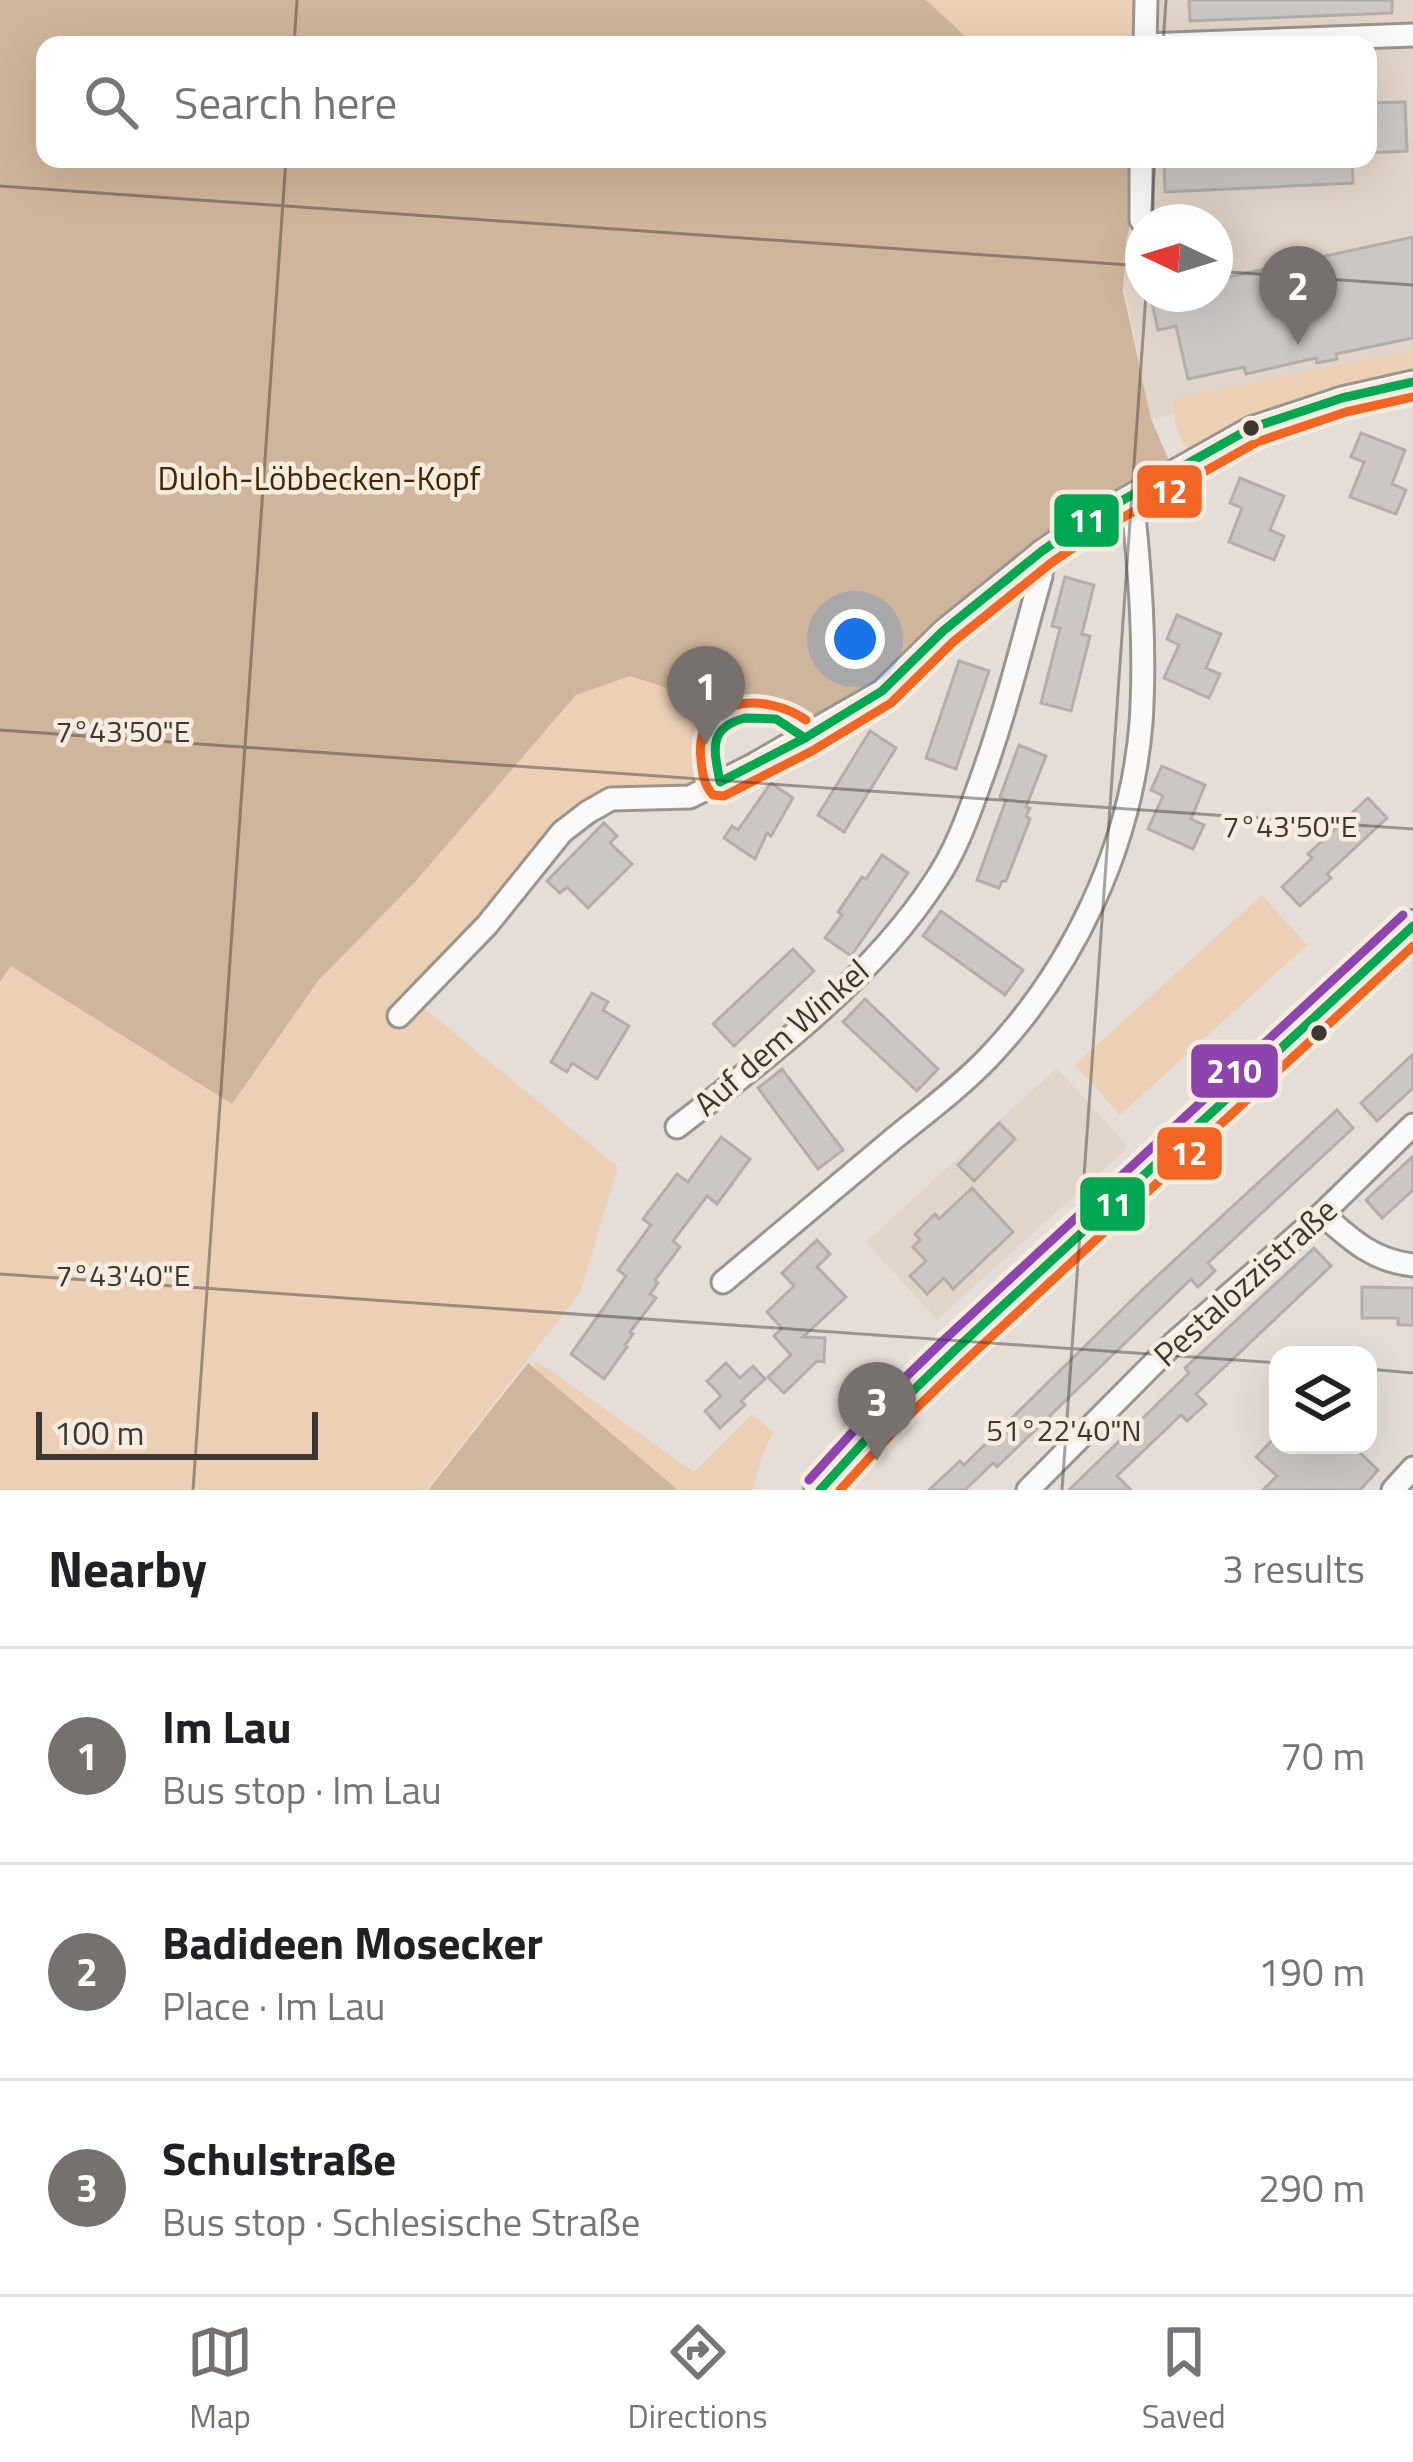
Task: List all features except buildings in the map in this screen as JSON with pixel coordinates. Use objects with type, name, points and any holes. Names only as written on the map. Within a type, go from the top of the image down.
[{"type":"main road","points":[[820,1490],[955,1350],[1413,926]]},
{"type":"street","points":[[1145,36],[1146,0]]},
{"type":"street","points":[[1377,36],[1413,35]]},
{"type":"street","points":[[1141,168],[1141,204]]},
{"type":"street","points":[[399,1016],[487,925],[562,832],[588,812],[611,799],[690,797],[805,738],[882,691],[943,631],[1084,522],[1251,428],[1342,398],[1413,382]]},
{"type":"street","points":[[723,1282],[963,1082],[991,1055],[1072,947],[1115,845],[1141,727],[1143,662],[1132,496]]},
{"type":"street","name":"Auf dem Winkel","points":[[677,1127],[841,992],[937,880],[964,826],[990,756],[1041,576],[1042,551]]},
{"type":"street","name":"Pestalozzistraße","points":[[1028,1490],[1174,1343],[1322,1214],[1413,1125]]},
{"type":"street","points":[[1322,1214],[1360,1248],[1380,1259],[1413,1265]]},
{"type":"street","points":[[1393,1490],[1413,1468]]},
{"type":"shaded area","points":[[926,0],[1139,0],[1137,36],[965,36]]},
{"type":"shaded area","points":[[1139,0],[1413,0],[1413,363],[1151,419],[1129,312],[1233,312],[1233,204],[1132,204],[1136,168],[1377,168],[1377,36],[1137,36]]},
{"type":"shaded area","points":[[1413,350],[1413,375],[1211,444],[1184,447],[1176,427],[1173,403],[1181,397]]},
{"type":"shaded area","points":[[630,675],[664,687],[705,728],[701,784],[601,793],[577,804],[417,1002],[618,1167],[580,1293],[426,1490],[0,1490],[0,982],[10,965],[232,1104],[318,981],[415,882],[576,695]]},
{"type":"shaded area","points":[[1262,895],[1307,945],[1120,1115],[1075,1065]]},
{"type":"shaded area","points":[[1057,1068],[1128,1147],[937,1320],[866,1242]]},
{"type":"shaded area","points":[[537,1361],[694,1472],[752,1414],[773,1432],[753,1490],[442,1490]]},
{"type":"green space","name":"Duloh-Löbbecken-Kopf","points":[[0,0],[926,0],[965,36],[36,36],[36,168],[1136,168],[1133,204],[1125,204],[1125,312],[1151,419],[1172,468],[1038,548],[879,690],[815,729],[759,712],[733,715],[705,728],[664,687],[630,676],[576,695],[415,882],[318,981],[232,1104],[11,966],[0,982]]},
{"type":"green space","points":[[528,1363],[678,1490],[428,1490]]},
{"type":"transit line","name":"11","points":[[805,738],[882,691],[943,631],[1084,522],[1251,428],[1342,398],[1413,382]]},
{"type":"transit line","name":"12","points":[[812,751],[891,703],[953,642],[1092,535],[1257,442],[1346,412],[1413,397]]},
{"type":"transit line","name":"12","points":[[806,720],[772,705],[754,703],[720,711],[702,738],[703,774],[713,795],[724,796],[812,751]]},
{"type":"transit line","name":"11","points":[[745,718],[776,719],[805,738],[720,782],[715,750],[719,734],[745,718]]},
{"type":"transit line","name":"210","points":[[809,1480],[945,1339],[1403,915]]},
{"type":"transit line","name":"11","points":[[820,1490],[955,1350],[1413,926]]},
{"type":"transit line","name":"12","points":[[840,1490],[965,1361],[1413,946]]},
{"type":"place","name":"Badideen Mosecker","points":[[1298,345]]},
{"type":"place","name":"Im Lau","points":[[706,745]]},
{"type":"place","name":"Schulstraße","points":[[877,1461]]}]
